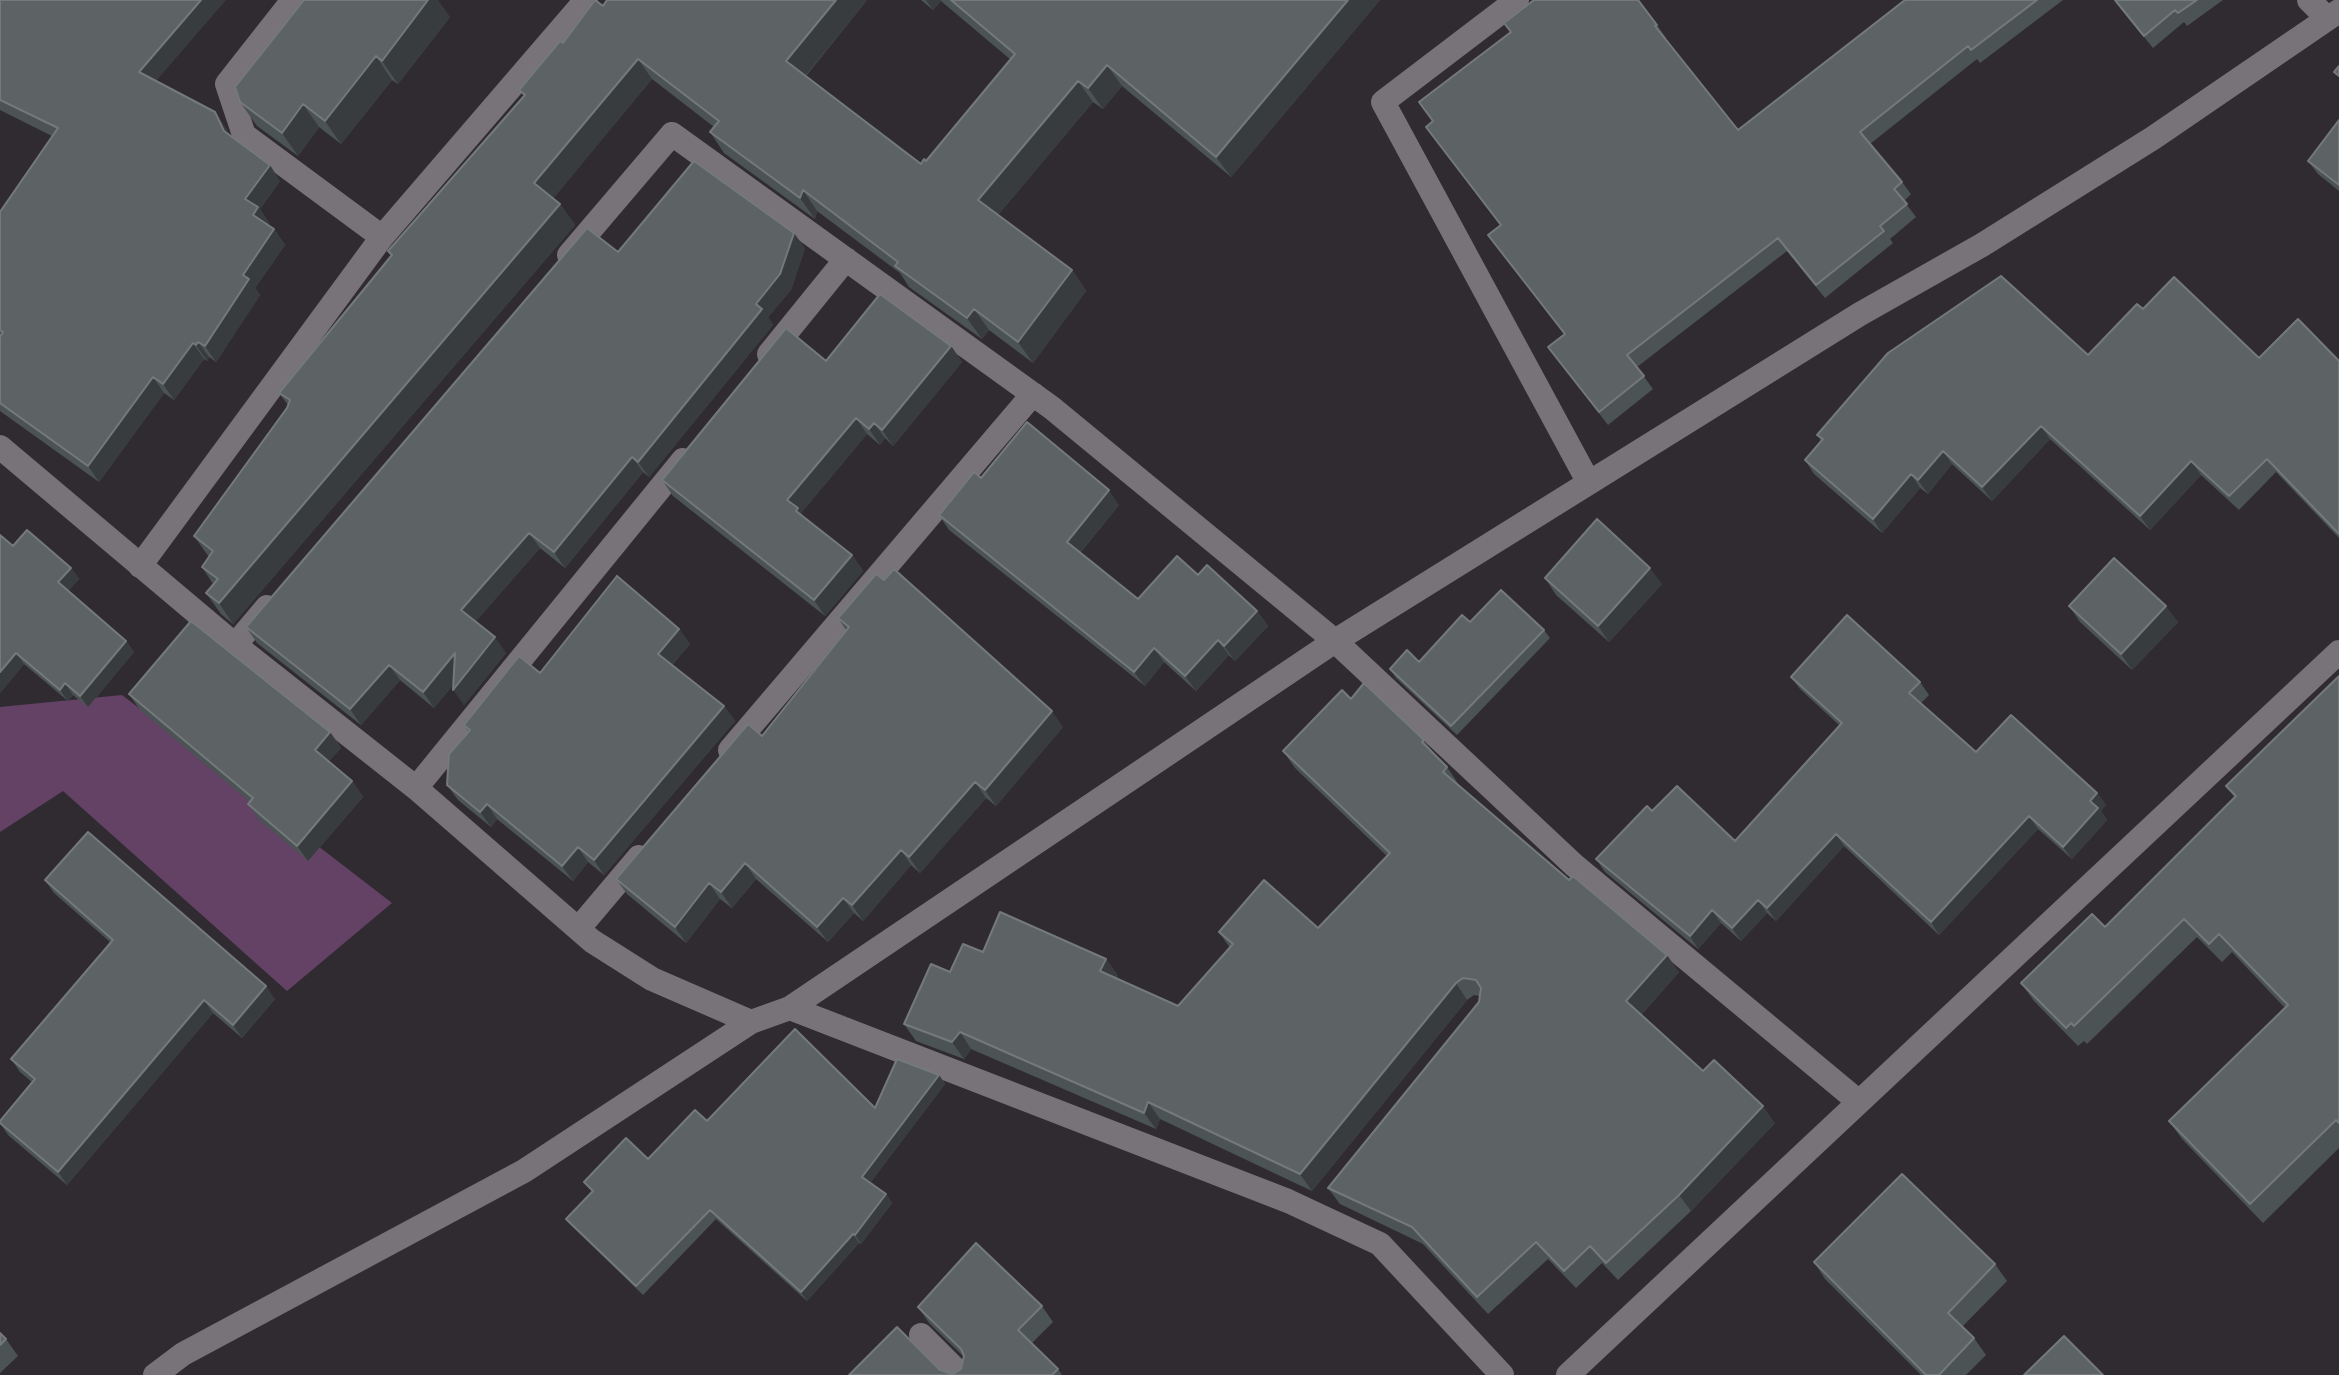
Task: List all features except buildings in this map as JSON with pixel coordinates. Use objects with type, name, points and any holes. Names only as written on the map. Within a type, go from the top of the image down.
[{"type":"street","points":[[293,0],[227,84],[244,135],[382,237]]},
{"type":"street","points":[[140,566],[382,237],[586,0]]},
{"type":"street","points":[[1517,0],[1383,102],[1589,483]]},
{"type":"street","points":[[155,1375],[183,1354],[524,1171],[751,1022],[790,1008],[1335,641],[1860,314],[1982,245],[2153,138],[2333,14],[2309,0]]},
{"type":"street","points":[[550,277],[672,134],[1033,394],[1335,641],[1574,865],[1859,1102]]},
{"type":"street","points":[[756,370],[846,259]]},
{"type":"street","points":[[713,770],[1033,394]]},
{"type":"street","points":[[416,788],[696,444]]},
{"type":"street","points":[[0,447],[235,645],[416,788],[592,941],[652,979],[751,1022]]},
{"type":"street","points":[[235,645],[286,586]]},
{"type":"street","points":[[1568,1375],[2339,652]]},
{"type":"street","points":[[579,928],[651,843]]},
{"type":"street","points":[[790,1008],[1314,1213],[1380,1244],[1502,1375]]},
{"type":"street","points":[[1314,1213],[1334,1189]]},
{"type":"street","points":[[921,1335],[961,1375]]},
{"type":"shaded area","points":[[122,695],[392,903],[287,991],[63,791],[0,832],[0,707]]}]
